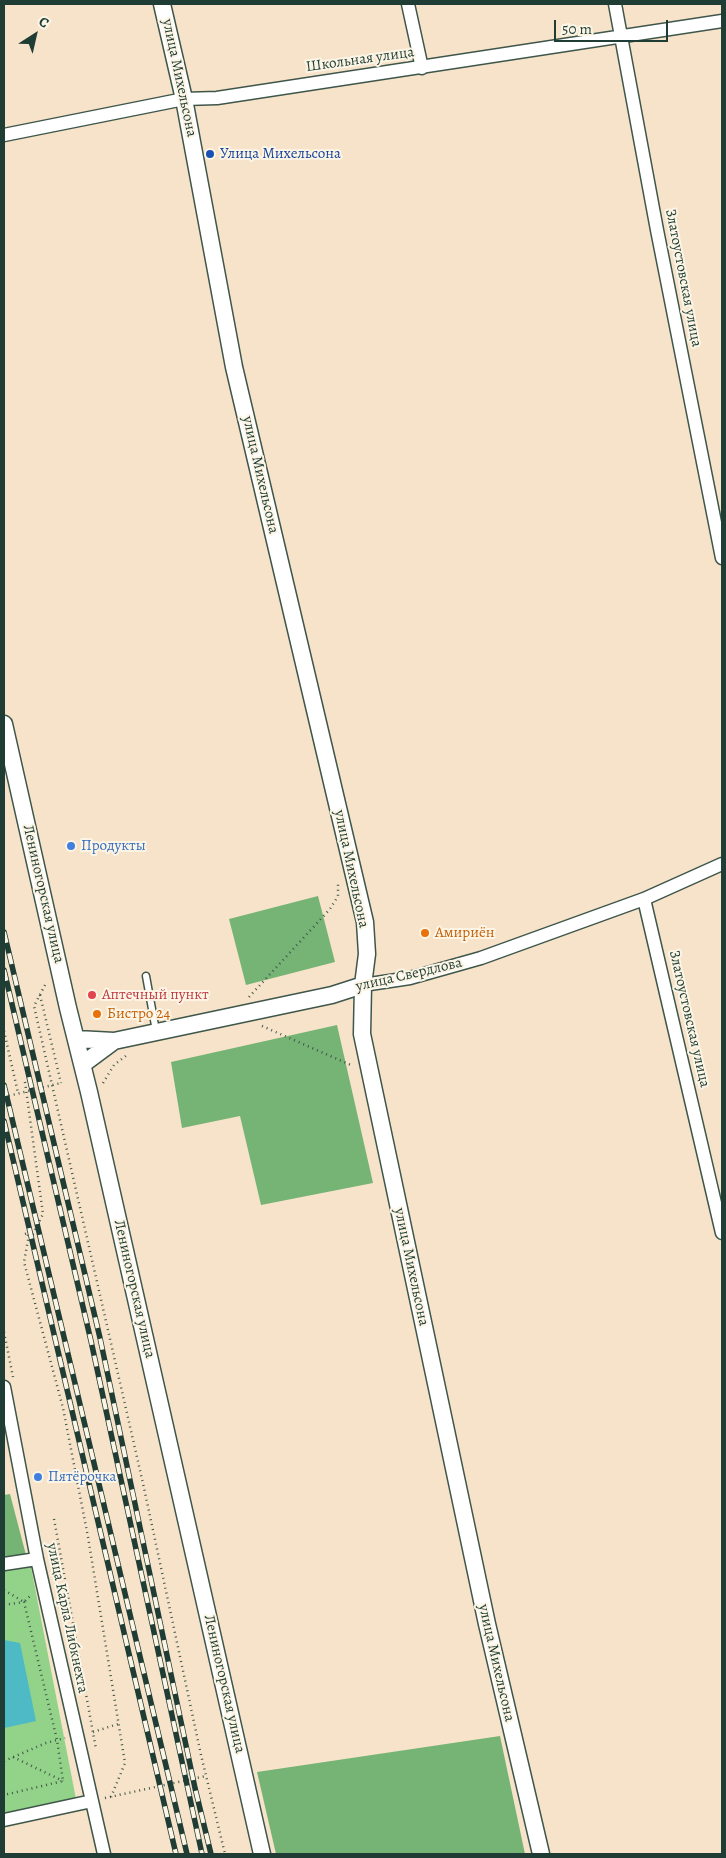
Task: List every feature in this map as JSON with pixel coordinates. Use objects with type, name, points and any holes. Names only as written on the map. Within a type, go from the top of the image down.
[{"type":"street","name":"улица Михельсона","points":[[162,4],[184,98],[234,367],[365,922],[367,954],[362,985],[362,1034],[486,1624],[541,1854]]},
{"type":"street","points":[[408,4],[422,68]]},
{"type":"street","name":"Златоустовская улица","points":[[615,4],[657,230],[722,558]]},
{"type":"street","name":"Школьная улица","points":[[4,135],[184,98],[217,98],[722,21]]},
{"type":"street","name":"Лениногорская улица","points":[[4,724],[262,1854]]},
{"type":"street","name":"улица Свердлова","points":[[77,1039],[114,1041],[332,995],[362,985],[410,978],[481,958],[644,899],[722,864]]},
{"type":"street","name":"Златоустовская улица","points":[[644,899],[722,1233]]},
{"type":"street","name":"улица Свердлова","points":[[83,1064],[114,1041]]},
{"type":"street","name":"улица Карла Либкнехта","points":[[4,1387],[72,1736],[92,1801],[104,1854]]},
{"type":"street","points":[[4,1564],[37,1559]]},
{"type":"street","points":[[4,1820],[92,1801]]},
{"type":"lane","points":[[146,976],[157,1032]]},
{"type":"path","points":[[44,979],[46,987],[34,1006],[225,1854]]},
{"type":"path","points":[[4,1097],[61,1083],[40,995]]},
{"type":"path","points":[[256,1023],[354,1067]]},
{"type":"path","points":[[4,1032],[18,1093]]},
{"type":"path","points":[[102,1085],[114,1066],[131,1052]]},
{"type":"path","points":[[25,1082],[43,1214],[27,1247]]},
{"type":"path","points":[[24,1234],[28,1233],[24,1262],[63,1408],[88,1537],[125,1763],[111,1797]]},
{"type":"path","points":[[54,1519],[96,1751]]},
{"type":"path","points":[[4,1590],[24,1602],[57,1740],[63,1781]]},
{"type":"path","points":[[4,1605],[24,1602]]},
{"type":"path","points":[[4,1761],[57,1740],[118,1724]]},
{"type":"path","points":[[13,1757],[63,1781]]},
{"type":"path","points":[[105,1798],[206,1776]]},
{"type":"path","points":[[4,1795],[63,1781]]},
{"type":"path","points":[[104,1789],[106,1806]]},
{"type":"green space","points":[[318,896],[335,962],[246,985],[229,919]]},
{"type":"green space","points":[[337,1025],[373,1183],[261,1205],[240,1116],[182,1128],[171,1062]]},
{"type":"green space","points":[[10,1494],[26,1555],[4,1558],[4,1495]]},
{"type":"green space","points":[[30,1562],[76,1799],[4,1813],[4,1567]]},
{"type":"green space","points":[[500,1736],[525,1854],[276,1854],[257,1772]]},
{"type":"water","points":[[4,1640],[20,1643],[36,1721],[4,1728]]},
{"type":"railway","points":[[4,932],[100,1338],[195,1788],[211,1854]]},
{"type":"railway","points":[[4,970],[91,1341],[202,1854]]},
{"type":"railway","points":[[4,1085],[187,1854]]},
{"type":"railway","points":[[4,1121],[176,1854]]},
{"type":"place","name":"Улица Михельсона","points":[[210,154]]},
{"type":"place","name":"Продукты","points":[[71,846]]},
{"type":"place","name":"Амириён","points":[[425,933]]},
{"type":"place","name":"Аптечный пункт","points":[[92,995]]},
{"type":"place","name":"Бистро 24","points":[[97,1014]]},
{"type":"place","name":"Пятёрочка","points":[[38,1477]]}]
